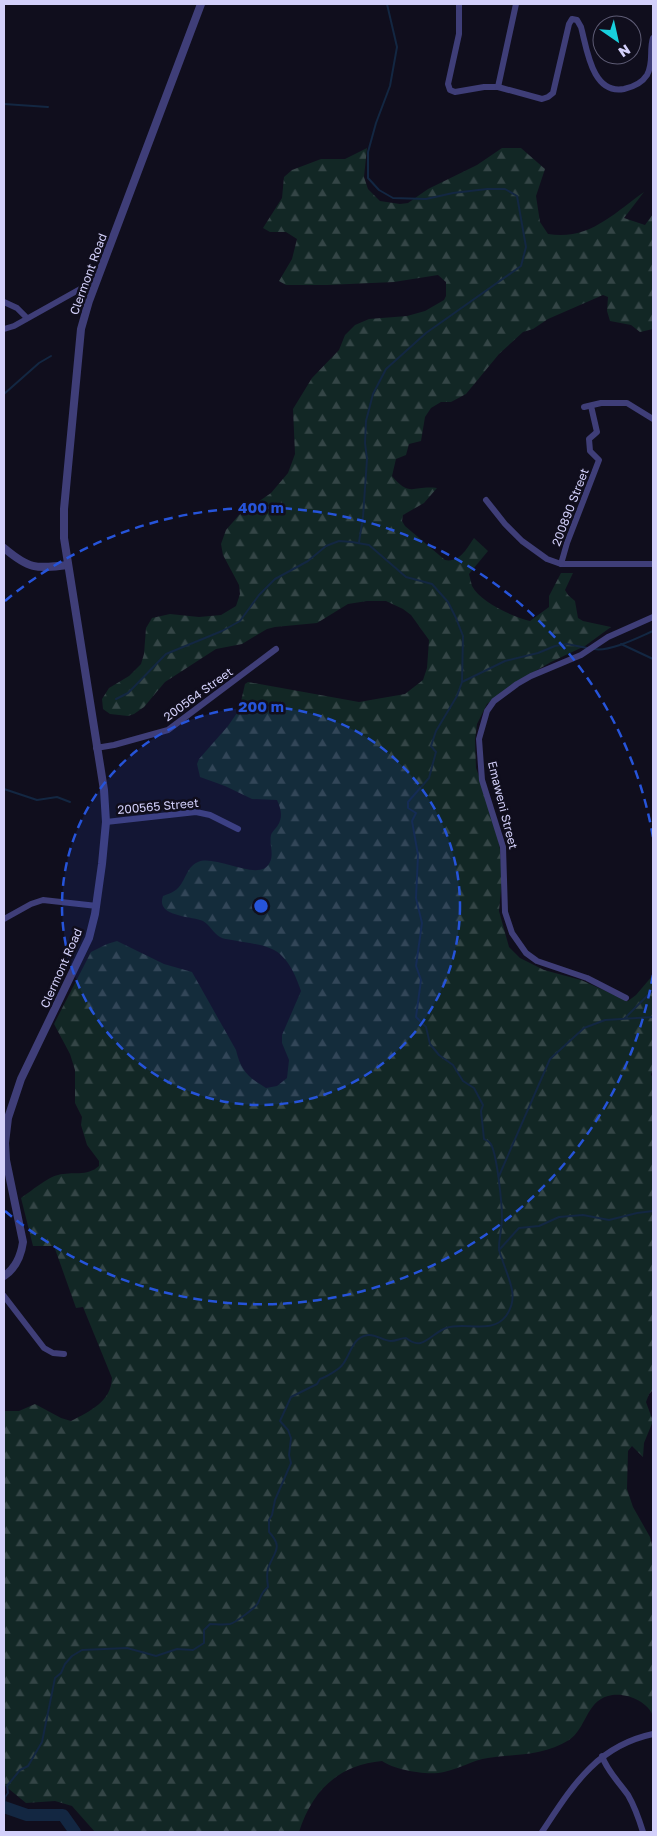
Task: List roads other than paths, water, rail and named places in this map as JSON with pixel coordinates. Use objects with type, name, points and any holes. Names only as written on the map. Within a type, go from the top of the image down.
[{"type":"street","name":"Clermont Road","points":[[4,1276],[17,1263],[23,1242],[7,1181],[5,1143],[10,1110],[21,1079],[89,938],[97,906],[106,822],[104,790],[64,538],[64,509],[80,336],[84,316],[201,4]]},
{"type":"street","points":[[459,4],[459,34],[448,84],[450,90],[455,92],[498,88],[542,99],[551,96],[570,20],[575,19],[581,26],[597,78],[612,89],[629,88],[644,78],[650,66],[653,38]]},
{"type":"street","points":[[498,88],[516,4]]},
{"type":"street","points":[[4,328],[14,326],[98,279]]},
{"type":"street","points":[[4,302],[17,308],[27,318]]},
{"type":"street","name":"200890 Street","points":[[561,564],[567,543],[599,460],[589,447],[589,439],[597,432],[588,406],[601,403],[627,403],[653,419]]},
{"type":"street","points":[[486,500],[505,524],[522,541],[547,559],[568,566],[653,564]]},
{"type":"street","points":[[4,548],[23,562],[35,567],[68,565]]},
{"type":"street","name":"Emaweni Street","points":[[626,998],[587,978],[537,961],[526,953],[512,934],[505,912],[502,840],[481,772],[479,739],[487,711],[494,701],[517,684],[586,652],[622,629],[653,617]]},
{"type":"street","name":"200564 Street","points":[[96,748],[168,730],[276,649]]},
{"type":"street","name":"200565 Street","points":[[106,822],[196,812],[210,815],[238,829]]},
{"type":"street","points":[[4,919],[31,904],[43,900],[97,906]]},
{"type":"street","points":[[4,1296],[44,1348],[53,1353],[64,1354]]},
{"type":"street","points":[[542,1832],[586,1771],[602,1756],[626,1742],[653,1734]]},
{"type":"street","points":[[602,1756],[605,1765],[634,1805],[643,1832]]},
{"type":"waterway","points":[[359,542],[363,517],[367,459],[365,443],[366,421],[373,394],[386,369],[426,333],[521,266],[526,247],[517,196],[505,189],[453,193],[426,199],[393,198],[379,190],[368,178],[368,152],[376,123],[390,86],[397,47],[387,4]]},
{"type":"waterway","points":[[4,104],[48,107]]},
{"type":"waterway","points":[[4,394],[39,363],[51,356]]},
{"type":"waterway","points":[[4,1807],[5,1797],[8,1793],[7,1786],[20,1770],[28,1766],[42,1742],[55,1678],[61,1673],[65,1664],[72,1656],[82,1650],[127,1648],[156,1656],[177,1649],[193,1650],[204,1643],[204,1630],[210,1624],[233,1623],[258,1603],[262,1593],[268,1587],[267,1571],[277,1545],[269,1532],[269,1520],[275,1500],[291,1463],[289,1455],[291,1438],[288,1430],[280,1421],[291,1397],[317,1384],[320,1379],[339,1368],[346,1360],[355,1342],[363,1336],[377,1336],[391,1341],[406,1338],[412,1342],[422,1343],[440,1331],[453,1326],[493,1325],[500,1322],[506,1316],[513,1296],[499,1250],[502,1218],[500,1191],[493,1148],[490,1142],[484,1139],[481,1111],[483,1105],[474,1088],[463,1081],[453,1065],[439,1055],[430,1044],[426,1027],[416,1017],[421,980],[416,966],[422,923],[416,898],[418,855],[412,821],[416,813],[408,808],[408,802],[429,778],[436,752],[431,746],[436,731],[457,696],[462,682],[463,636],[448,602],[432,584],[406,577],[369,545],[339,541],[326,546],[308,561],[275,579],[259,595],[240,621],[222,631],[166,654],[128,693],[116,699]]},
{"type":"waterway","points":[[594,649],[616,646],[653,631]]},
{"type":"waterway","points":[[462,682],[505,661],[538,653],[555,646],[567,644],[587,648]]},
{"type":"waterway","points":[[621,644],[653,659]]},
{"type":"waterway","points":[[4,789],[37,800],[57,797],[70,802]]},
{"type":"waterway","points":[[625,1018],[653,990]]},
{"type":"waterway","points":[[499,1176],[550,1059],[584,1028],[605,1020],[653,1017]]},
{"type":"waterway","points":[[499,1250],[519,1228],[539,1226],[559,1217],[583,1215],[609,1220],[653,1211]]},
{"type":"waterway","points":[[4,1807],[27,1815],[63,1815],[75,1832]]}]
